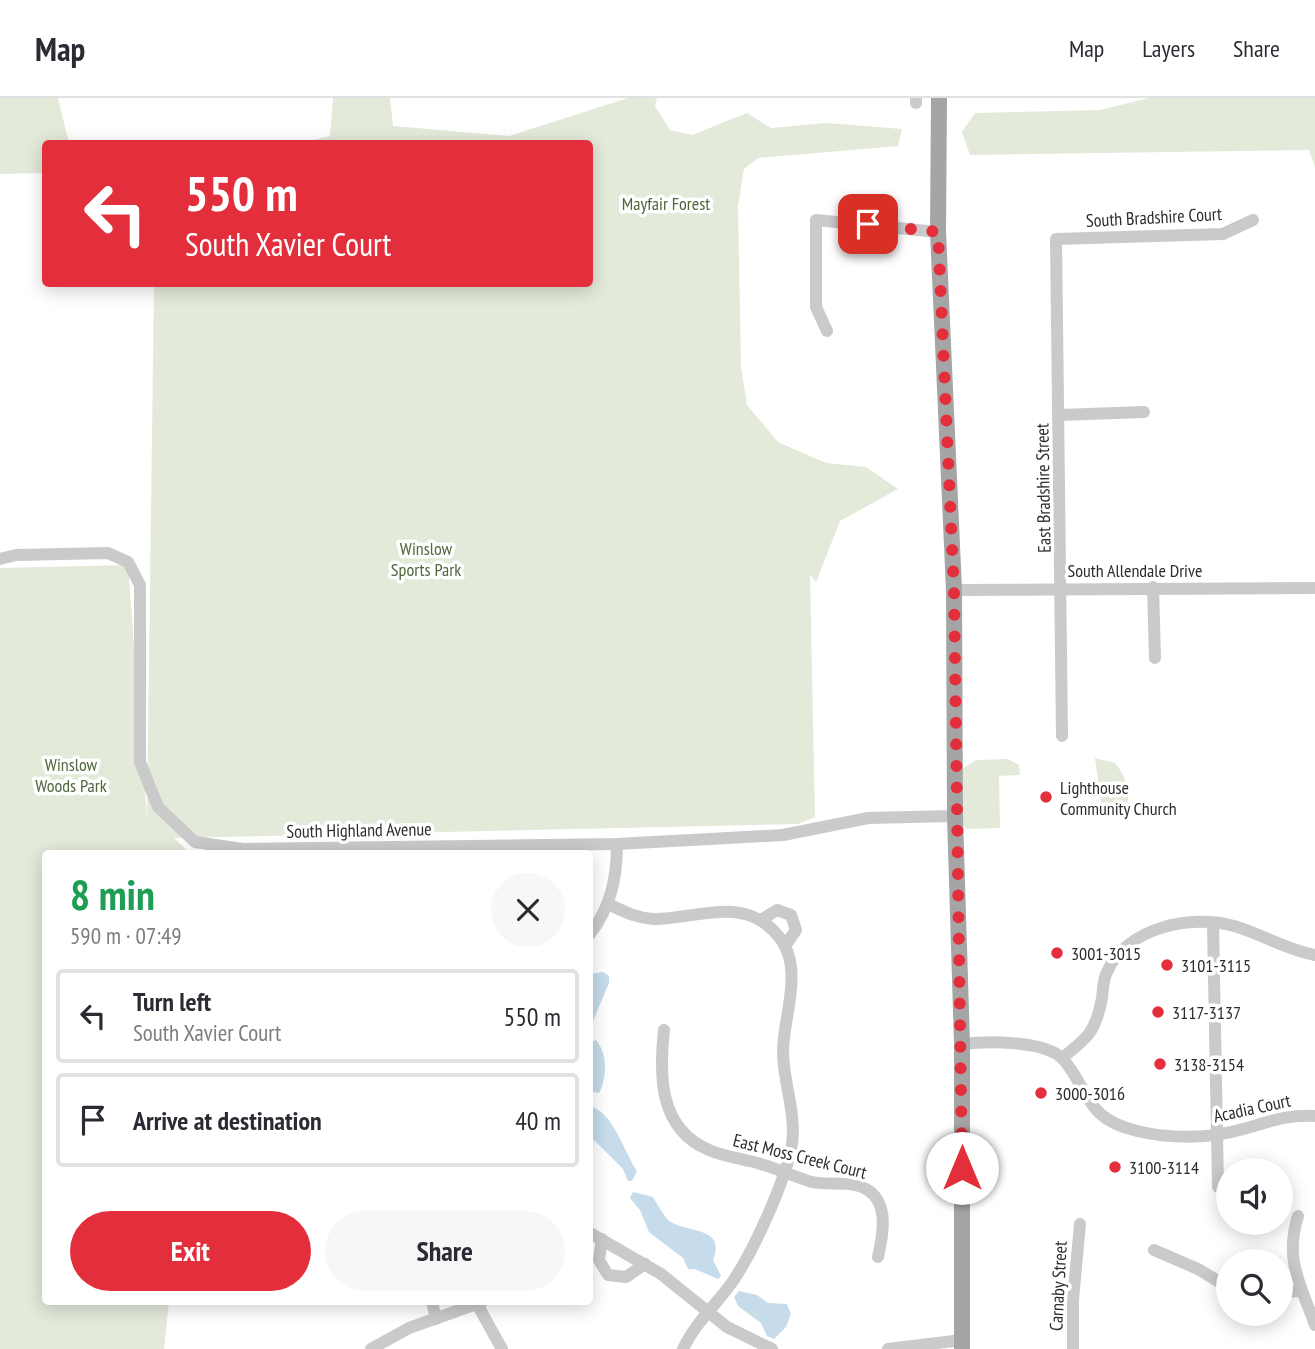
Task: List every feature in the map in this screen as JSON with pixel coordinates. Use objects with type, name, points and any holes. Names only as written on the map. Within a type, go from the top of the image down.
[{"type":"main road","points":[[939,98],[938,232],[954,590],[955,816],[962,1044],[962,1344]]},
{"type":"street","points":[[827,331],[816,307],[816,220],[938,232]]},
{"type":"street","name":"South Bradshire Court","points":[[1056,239],[1223,234],[1253,220]]},
{"type":"street","name":"East Bradshire Street","points":[[1056,239],[1062,736]]},
{"type":"street","points":[[1060,415],[1144,412]]},
{"type":"street","name":"South Highland Avenue","points":[[0,559],[16,555],[107,553],[128,562],[140,585],[140,762],[158,807],[195,842],[243,849],[617,844],[783,835],[868,818],[955,816]]},
{"type":"street","points":[[1153,587],[1155,658]]},
{"type":"street","name":"South Allendale Drive","points":[[954,590],[1315,588]]},
{"type":"street","points":[[593,929],[608,904],[615,885],[617,844]]},
{"type":"street","points":[[608,904],[632,915],[647,918],[736,912],[761,920],[785,946],[793,977],[782,1055],[793,1128],[785,1172],[741,1268],[683,1349]]},
{"type":"street","points":[[761,920],[777,910],[790,915],[796,930],[785,946]]},
{"type":"street","points":[[962,1044],[983,1041],[1041,1047],[1062,1058],[1092,1034],[1099,1019],[1107,971],[1129,945],[1144,934],[1165,927],[1213,922],[1235,927],[1298,952],[1315,955]]},
{"type":"street","points":[[1213,922],[1218,1158]]},
{"type":"street","name":"East Moss Creek Court","points":[[664,1030],[663,1094],[679,1129],[711,1151],[811,1181],[855,1185],[874,1196],[884,1217],[878,1257]]},
{"type":"street","name":"Acadia Court","points":[[1062,1058],[1093,1110],[1114,1123],[1136,1131],[1164,1135],[1218,1135],[1273,1118],[1315,1116]]},
{"type":"street","points":[[1298,1216],[1291,1238],[1300,1290],[1315,1325]]},
{"type":"street","name":"Carnaby Street","points":[[1073,1349],[1073,1300],[1080,1224]]},
{"type":"street","points":[[593,1234],[645,1264],[747,1339],[772,1349]]},
{"type":"street","points":[[602,1239],[599,1260],[608,1275],[626,1277],[645,1264]]},
{"type":"street","points":[[1154,1250],[1216,1280]]},
{"type":"street","points":[[1293,1291],[1300,1290]]},
{"type":"street","points":[[433,1305],[436,1319]]},
{"type":"street","points":[[371,1349],[409,1328],[474,1305]]},
{"type":"street","points":[[481,1305],[502,1349]]},
{"type":"street","points":[[888,1349],[962,1344]]},
{"type":"green space","points":[[0,98],[58,98],[70,140],[42,140],[42,173],[0,174]]},
{"type":"green space","name":"Winslow Sports Park","points":[[333,98],[390,98],[393,126],[509,136],[628,98],[657,98],[655,106],[670,130],[692,135],[747,113],[771,128],[827,123],[902,129],[898,146],[758,158],[744,169],[738,206],[741,368],[747,405],[778,442],[826,463],[866,467],[898,489],[840,521],[816,582],[810,575],[815,817],[798,824],[174,838],[187,850],[42,850],[42,1305],[169,1305],[164,1349],[0,1349],[0,568],[128,565],[147,816],[154,287],[593,287],[593,140],[313,140],[330,136]]},
{"type":"green space","points":[[1149,98],[1315,98],[1315,167],[1309,150],[970,155],[962,132],[975,113],[1100,110]]},
{"type":"green space","points":[[1095,758],[1115,763],[1122,774],[1128,793],[1127,805],[1123,811],[1102,809]]},
{"type":"green space","points":[[1008,759],[1019,765],[1020,775],[999,776],[1000,828],[966,829],[963,824],[962,769],[976,760]]},
{"type":"water","points":[[603,972],[609,976],[609,983],[593,1021],[593,974]]},
{"type":"water","points":[[596,1040],[603,1052],[605,1066],[599,1093],[593,1092],[593,1041]]},
{"type":"water","points":[[593,1108],[606,1116],[618,1134],[637,1171],[632,1181],[628,1181],[623,1169],[593,1139]]},
{"type":"water","points":[[633,1192],[653,1197],[668,1220],[709,1236],[714,1241],[716,1249],[713,1260],[721,1276],[718,1279],[695,1269],[688,1269],[683,1258],[649,1232],[640,1210],[630,1198]]},
{"type":"water","points":[[739,1291],[757,1295],[768,1303],[787,1304],[791,1314],[786,1327],[774,1339],[767,1336],[761,1323],[738,1306],[734,1297]]},
{"type":"place","name":"Lighthouse Community Church","points":[[1046,797]]},
{"type":"place","name":"3001-3015","points":[[1057,953]]},
{"type":"place","name":"3101-3115","points":[[1167,965]]},
{"type":"place","name":"3117-3137","points":[[1158,1012]]},
{"type":"place","name":"3138-3154","points":[[1160,1064]]},
{"type":"place","name":"3000-3016","points":[[1041,1093]]},
{"type":"place","name":"3100-3114","points":[[1115,1167]]},
{"type":"route","points":[[868,224],[938,232],[954,590],[955,816],[962,1044],[962,1168]]},
{"type":"park label","name":"Mayfair Forest","points":[[666,203]]},
{"type":"park label","name":"Winslow Woods Park","points":[[71,774]]}]
